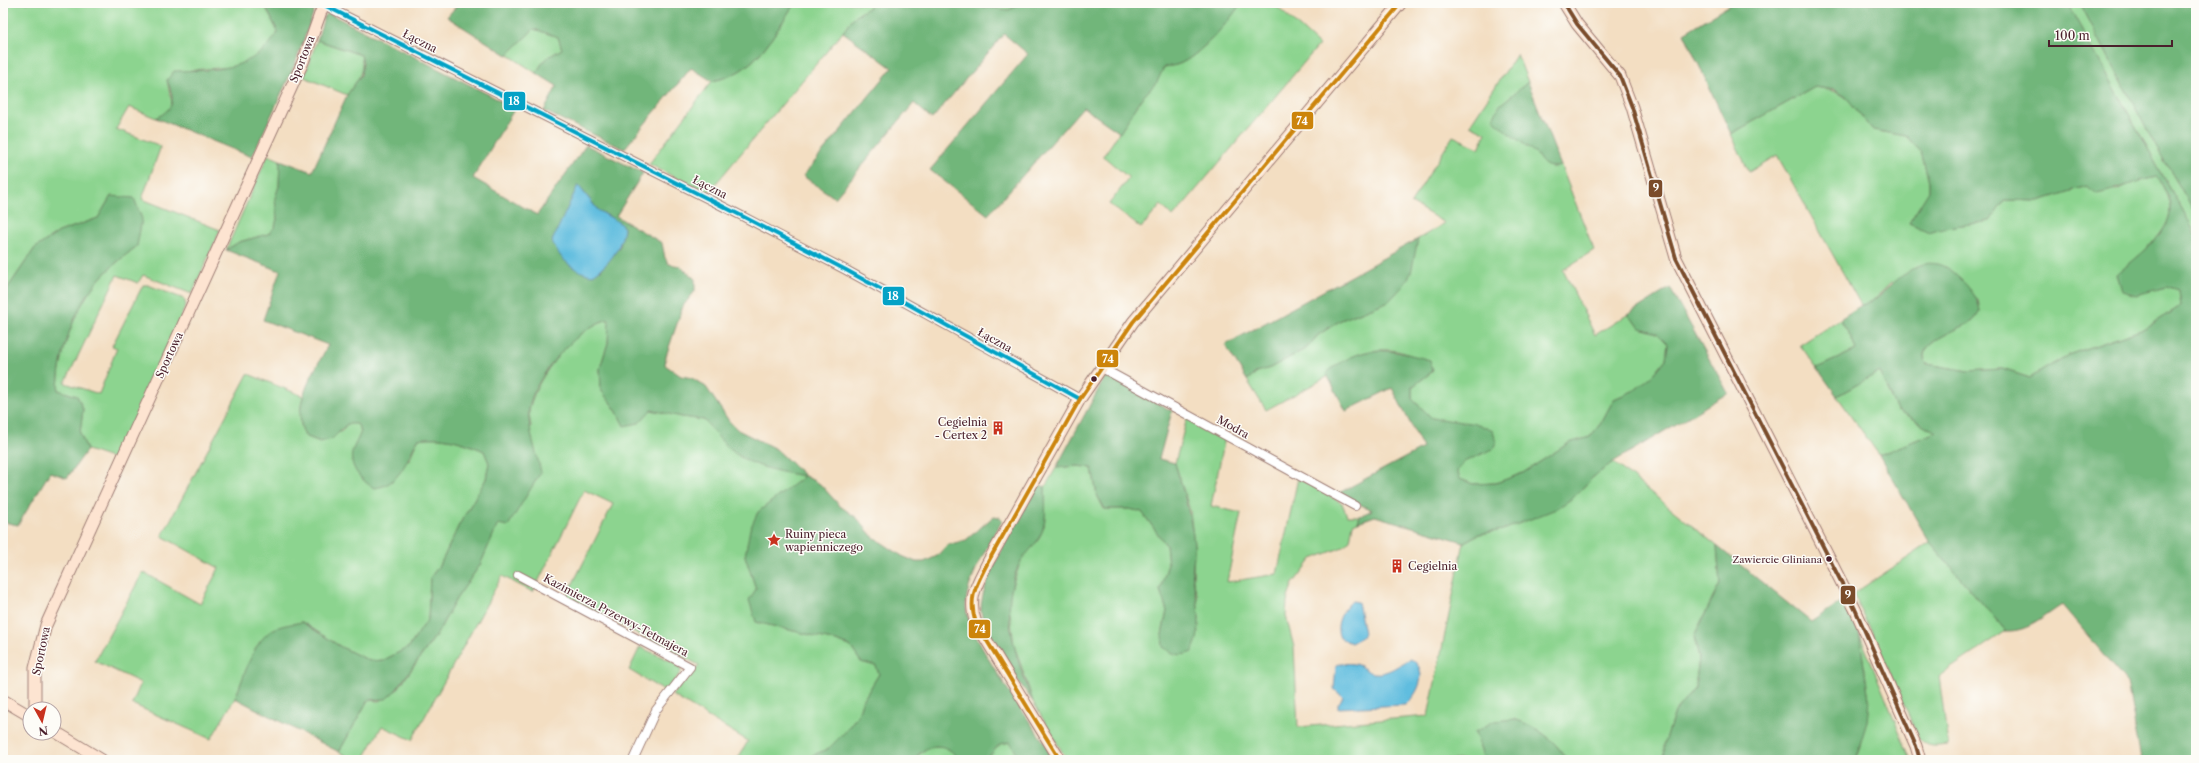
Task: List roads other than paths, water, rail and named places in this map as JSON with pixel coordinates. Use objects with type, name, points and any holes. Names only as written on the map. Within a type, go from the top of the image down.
[{"type":"street","points":[[1060,760],[981,633],[971,610],[976,588],[988,562],[1080,399],[1100,367],[1143,310],[1401,3]]},
{"type":"street","points":[[1564,3],[1577,24],[1620,76],[1632,107],[1676,258],[1855,609],[1916,746],[1920,760]]},
{"type":"street","name":"Łączna","points":[[324,4],[846,270],[1080,399]]},
{"type":"street","name":"Sportowa","points":[[35,701],[35,668],[49,618],[303,62],[324,4]]},
{"type":"street","name":"Modra","points":[[1100,367],[1355,506]]},
{"type":"street","name":"Kazimierza Przerwy-Tetmajera","points":[[518,576],[690,667],[656,710],[633,760]]},
{"type":"street","points":[[3,700],[22,711]]},
{"type":"street","points":[[62,736],[102,760]]},
{"type":"water","points":[[578,185],[598,210],[620,223],[624,228],[618,249],[609,261],[593,275],[586,274],[568,264],[558,253],[552,241]]},
{"type":"water","points":[[1352,601],[1358,602],[1364,633],[1362,637],[1351,643],[1340,638],[1338,628],[1342,613]]},
{"type":"water","points":[[1411,659],[1420,669],[1421,676],[1418,689],[1410,701],[1405,705],[1338,708],[1338,704],[1343,697],[1334,689],[1336,665],[1346,663],[1353,664],[1370,672],[1379,673],[1389,671]]},
{"type":"place","name":"Cegielnia - Certex 2","points":[[998,428]]},
{"type":"place","name":"Ruiny pieca wapienniczego","points":[[774,540]]},
{"type":"place","name":"Zawiercie Gliniana","points":[[1829,559]]},
{"type":"place","name":"Cegielnia","points":[[1397,566]]}]
